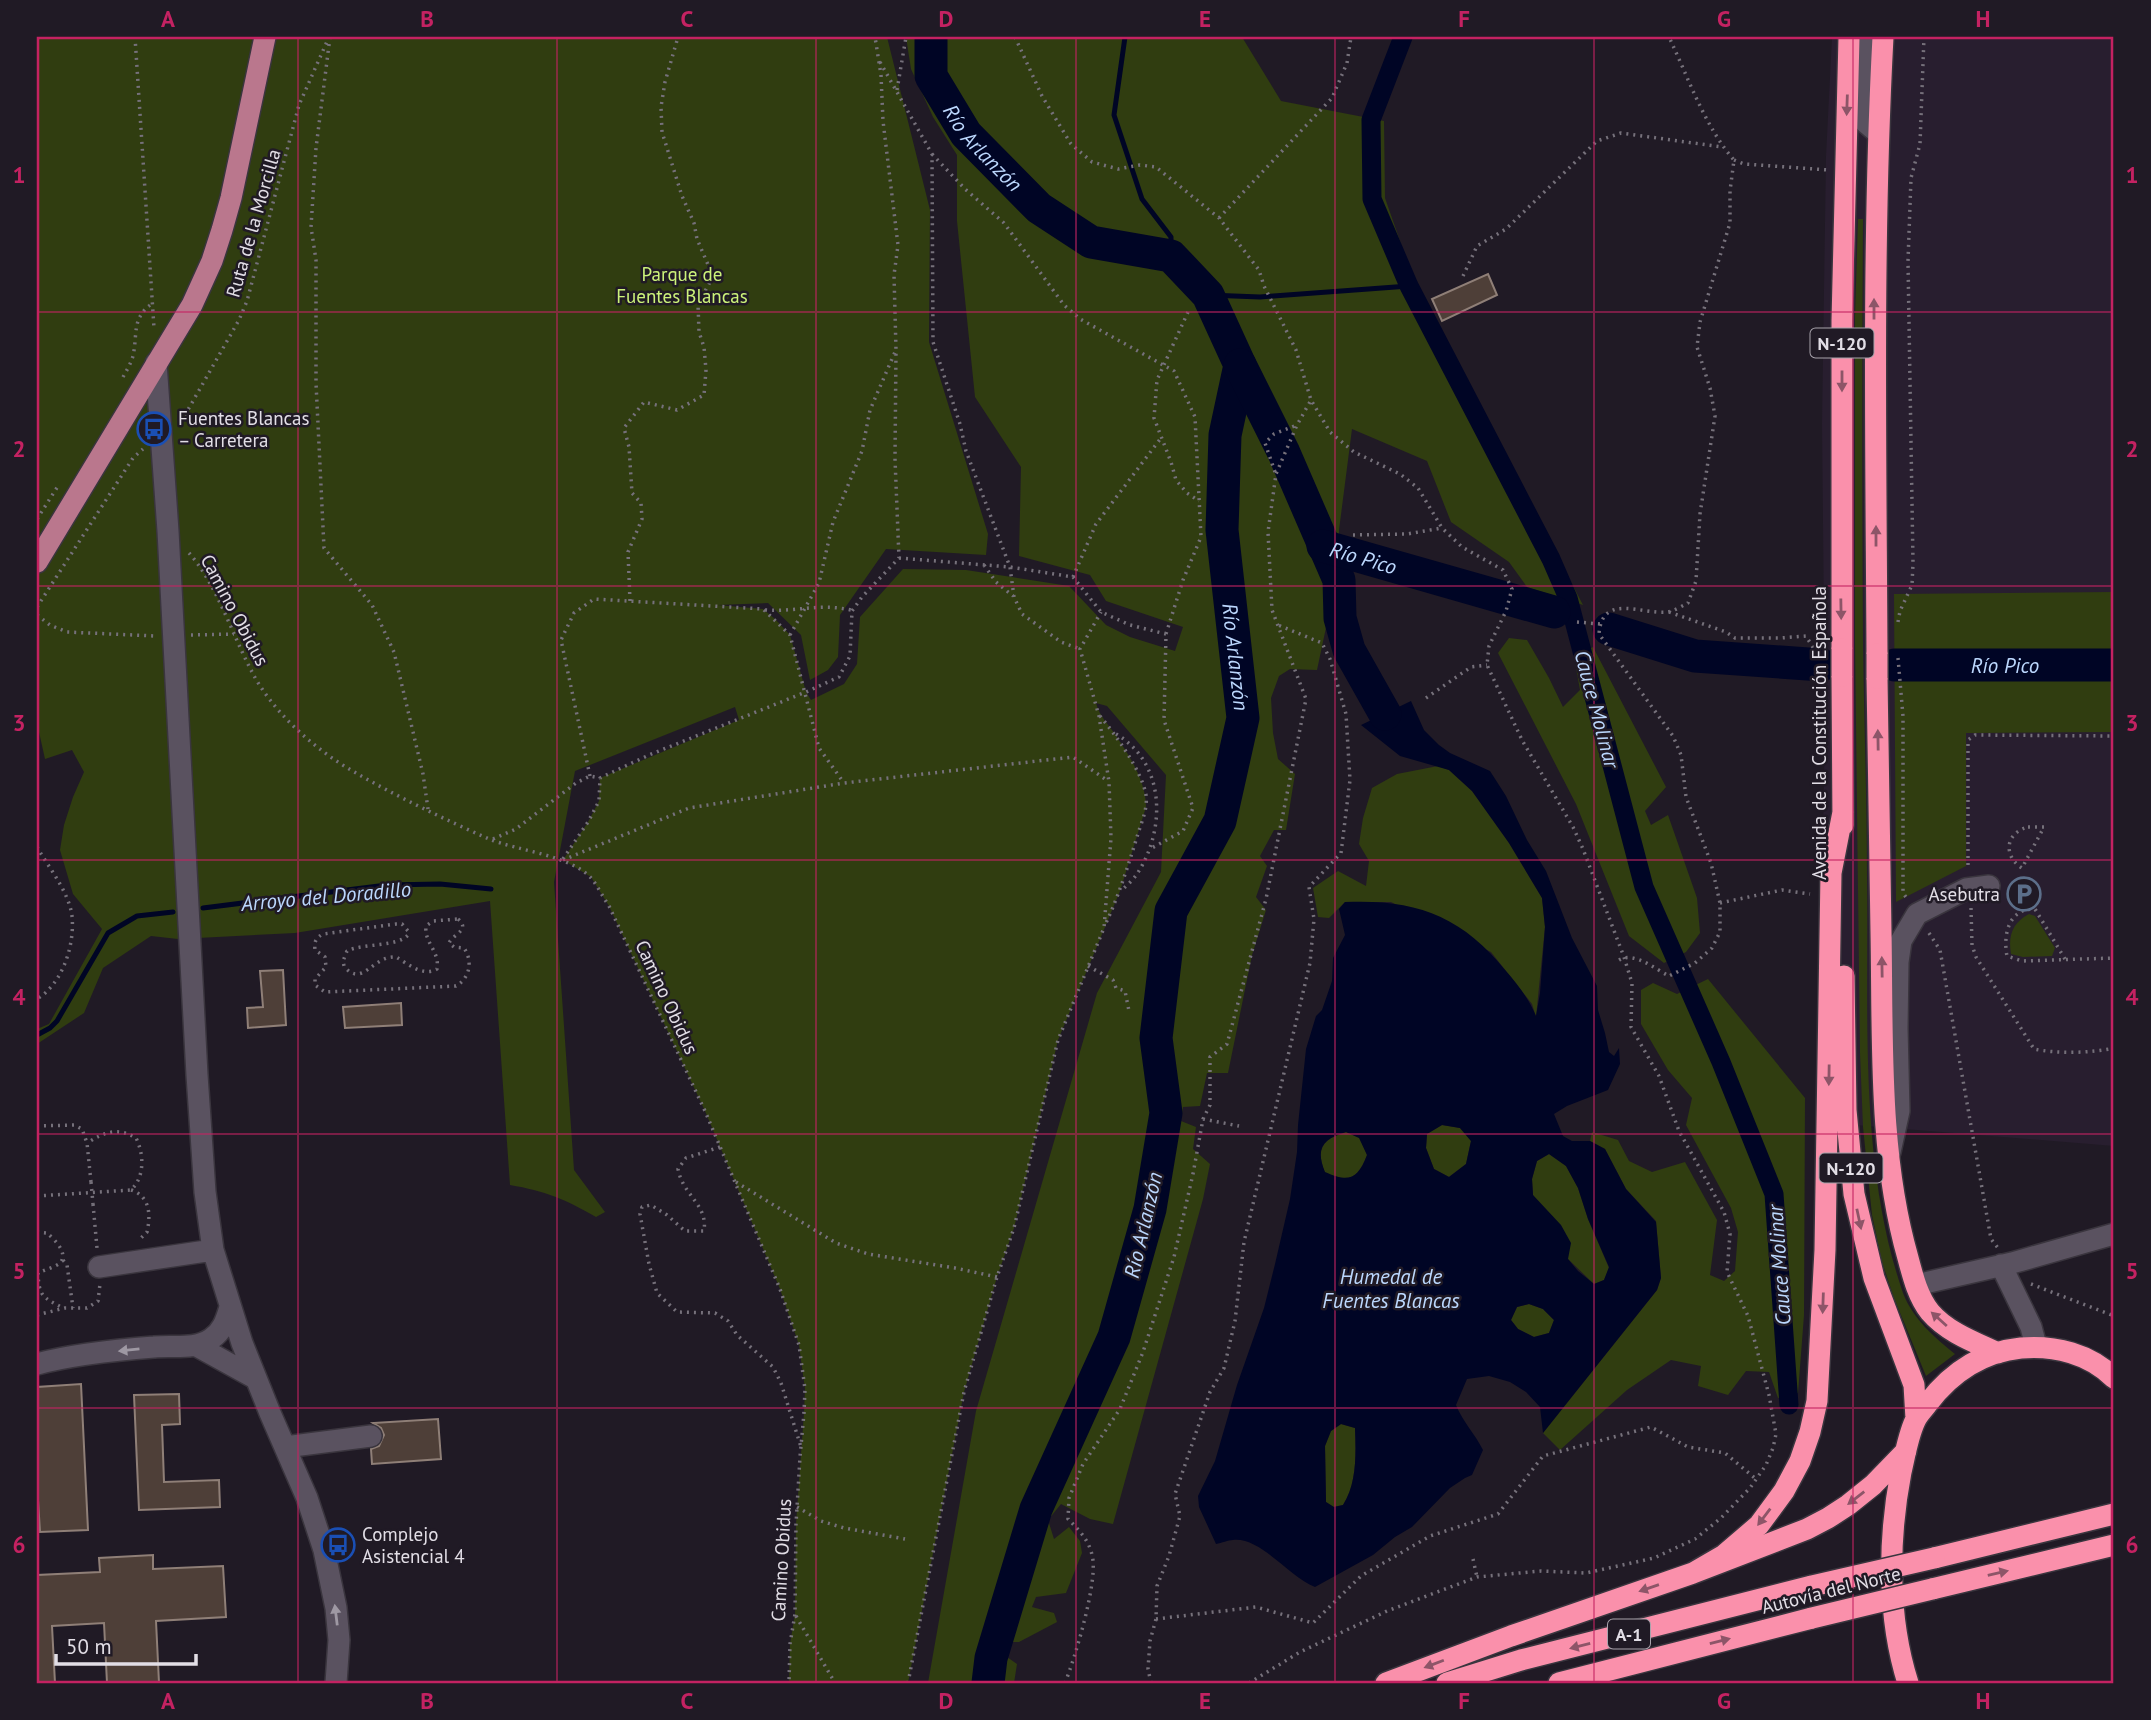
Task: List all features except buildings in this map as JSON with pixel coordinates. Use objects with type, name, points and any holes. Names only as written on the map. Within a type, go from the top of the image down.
[{"type":"highway","name":"Avenida de la Constitución Española","points":[[1849,37],[1845,171],[1842,649],[1846,1098],[1854,1194],[1874,1278],[1911,1373],[1916,1419]]},
{"type":"highway","name":"N-120","points":[[1883,37],[1874,284],[1877,678],[1884,1055],[1889,1158],[1892,1191],[1902,1239],[1916,1284],[1930,1312],[1954,1332],[1997,1353]]},
{"type":"highway","points":[[1693,1573],[1724,1555],[1759,1525],[1800,1461],[1817,1401],[1825,1250],[1831,873],[1843,812]]},
{"type":"highway","name":"N-120","points":[[1909,1683],[1896,1629],[1892,1585],[1892,1528],[1906,1451],[1916,1419],[1941,1385],[1964,1367],[2012,1349],[2036,1346],[2079,1354],[2104,1368],[2114,1378]]},
{"type":"highway","points":[[1385,1683],[1790,1536],[1828,1518],[1873,1485],[1906,1451]]},
{"type":"highway","name":"Autovía del Norte","points":[[1447,1683],[1521,1660],[1812,1586],[2114,1514]]},
{"type":"highway","name":"Autovía del Norte","points":[[1559,1683],[2114,1545]]},
{"type":"main road","points":[[37,562],[192,305],[212,261],[231,198],[265,37]]},
{"type":"street","points":[[1865,37],[1863,113],[1865,122],[1878,132]]},
{"type":"street","points":[[156,363],[205,1192],[213,1250],[230,1307],[255,1378],[307,1498],[324,1550],[339,1640],[336,1683]]},
{"type":"street","points":[[1889,1158],[1899,1111],[1898,962],[1901,941],[1917,914],[1966,889],[1989,887]]},
{"type":"street","points":[[1916,1284],[2006,1264],[2114,1234]]},
{"type":"street","points":[[99,1267],[213,1250]]},
{"type":"street","points":[[2006,1264],[2036,1346]]},
{"type":"street","points":[[37,1364],[75,1356],[154,1347],[197,1346],[211,1340],[218,1333],[225,1324],[230,1307]]},
{"type":"street","points":[[197,1346],[255,1378]]},
{"type":"street","points":[[285,1447],[371,1436]]},
{"type":"path","points":[[135,37],[156,363]]},
{"type":"path","points":[[330,37],[316,148],[311,227],[316,260],[316,383],[324,548],[372,605],[394,652],[423,774],[428,809]]},
{"type":"path","name":"Ruta de la Morcilla","points":[[37,607],[133,458],[185,415],[239,320],[247,300],[299,105],[330,37]]},
{"type":"path","points":[[630,601],[628,552],[642,519],[641,503],[632,493],[629,447],[624,428],[644,402],[677,410],[705,395],[706,370],[704,347],[699,332],[698,304],[709,284],[709,267],[682,196],[662,132],[664,82],[678,37]]},
{"type":"path","points":[[491,839],[516,829],[576,783],[590,776],[600,779],[649,755],[839,677],[850,656],[852,611],[899,558],[895,459],[894,275],[898,244],[883,121],[881,75],[874,37]]},
{"type":"path","points":[[897,91],[906,37]]},
{"type":"path","points":[[1015,37],[1041,96],[1071,144],[1092,162],[1118,169],[1140,165],[1156,167],[1219,218],[1259,270],[1264,286],[1296,350],[1311,400],[1330,432],[1354,452],[1401,474],[1418,488],[1442,528],[1462,547],[1503,570],[1512,589],[1506,611],[1489,646],[1487,665],[1522,740],[1573,827],[1632,983],[1631,1027],[1659,1076],[1679,1131],[1724,1212],[1730,1234],[1727,1272],[1748,1316],[1769,1395],[1776,1434],[1766,1465],[1756,1479],[1721,1518],[1695,1539],[1654,1558],[1586,1573],[1541,1571],[1477,1577],[1387,1611],[1300,1652],[1249,1683]]},
{"type":"path","points":[[1219,218],[1332,98],[1347,63],[1351,37]]},
{"type":"path","points":[[1670,37],[1722,147],[1734,160],[1744,164],[1845,171]]},
{"type":"path","points":[[1898,634],[1900,611],[1912,585],[1913,564],[1908,247],[1911,178],[1920,144],[1924,37]]},
{"type":"path","points":[[878,59],[932,154],[965,189],[1004,223],[1064,305],[1080,319],[1174,371],[1195,417],[1201,537],[1183,580],[1166,634],[1164,720],[1193,808],[1183,831],[1150,849]]},
{"type":"path","points":[[1463,276],[1477,246],[1506,229],[1597,141],[1621,133],[1722,147]]},
{"type":"path","points":[[932,154],[933,342],[966,451],[1010,567],[1014,597],[1022,614],[1061,642],[1080,649]]},
{"type":"path","points":[[1669,612],[1688,603],[1696,581],[1700,514],[1715,416],[1710,388],[1697,347],[1700,322],[1730,223],[1734,160]]},
{"type":"path","points":[[122,380],[133,358],[137,324],[143,310],[153,303]]},
{"type":"path","points":[[1188,312],[1157,380],[1154,418],[1176,480],[1186,493],[1199,501]]},
{"type":"path","points":[[790,635],[819,583],[833,522],[862,451],[870,410],[896,350]]},
{"type":"path","points":[[1065,1683],[1073,1663],[1091,1590],[1093,1556],[1083,1535],[1068,1519],[1069,1498],[1083,1464],[1120,1409],[1143,1352],[1174,1257],[1194,1174],[1203,1119],[1210,1105],[1210,1057],[1227,1044],[1266,899],[1306,699],[1272,610],[1268,531],[1276,474],[1311,400]]},
{"type":"path","points":[[1276,474],[1265,443],[1274,434],[1297,425]]},
{"type":"path","points":[[1073,577],[1097,524],[1161,438]]},
{"type":"path","points":[[37,519],[60,482]]},
{"type":"path","points":[[1353,535],[1407,534],[1442,528]]},
{"type":"path","name":"Camino Obidus","points":[[168,531],[202,571],[252,672],[269,699],[295,727],[354,772],[428,809],[491,839],[563,860],[591,877],[609,906],[735,1181],[799,1345],[805,1390],[789,1683]]},
{"type":"path","points":[[899,558],[1010,567],[1073,577],[1101,612],[1130,625],[1166,634]]},
{"type":"path","points":[[984,565],[996,582],[1014,597]]},
{"type":"path","points":[[590,776],[561,640],[574,613],[594,599],[782,611],[834,607],[852,611]]},
{"type":"path","points":[[1619,960],[1633,957],[1670,976],[1695,963],[1712,948],[1720,932],[1720,903],[1711,863],[1686,797],[1681,755],[1673,736],[1599,634],[1605,615],[1618,607],[1669,612],[1726,632],[1735,638],[1806,636],[1820,659]]},
{"type":"path","points":[[763,610],[790,635],[819,748],[844,783]]},
{"type":"path","points":[[1101,612],[1080,649],[1099,716],[1109,782],[1111,838],[1104,928]]},
{"type":"path","points":[[37,615],[50,625],[67,632],[173,636],[234,634]]},
{"type":"path","points":[[1577,622],[1600,624]]},
{"type":"path","points":[[1151,1683],[1148,1669],[1150,1642],[1156,1619],[1157,1586],[1180,1516],[1175,1494],[1210,1392],[1224,1368],[1235,1321],[1244,1242],[1310,963],[1314,919],[1309,887],[1340,853],[1350,780],[1346,714],[1322,643],[1278,625]]},
{"type":"path","points":[[1898,646],[1903,716],[1903,892],[1940,950],[1991,1239],[2006,1264],[2029,1284],[2114,1316]]},
{"type":"path","points":[[1426,698],[1471,667],[1487,665]]},
{"type":"path","points":[[908,1683],[964,1392],[1014,1227],[1058,1040],[1120,891],[1146,807],[1146,793],[1135,768],[1115,734],[1099,716]]},
{"type":"path","points":[[1115,734],[1137,750],[1152,772],[1156,787],[1156,826],[1150,849],[1136,876],[1120,891]]},
{"type":"path","points":[[1968,866],[1970,737],[2114,736]]},
{"type":"path","points":[[563,860],[689,808],[844,783],[1073,757],[1109,782]]},
{"type":"path","points":[[563,860],[599,800],[600,779]]},
{"type":"path","points":[[2044,827],[2028,858],[2022,868],[2010,858],[2009,845],[2013,836],[2019,830],[2044,827]]},
{"type":"path","points":[[37,847],[65,895],[72,916],[70,944],[62,972],[49,992],[37,999]]},
{"type":"path","points":[[1720,903],[1782,890],[1831,898]]},
{"type":"path","points":[[1960,914],[1971,908],[1972,945],[1976,957],[2034,1049],[2045,1052],[2114,1048]]},
{"type":"path","points":[[2065,959],[2035,909],[2020,913],[2006,930],[2004,938],[2007,956],[2013,960],[2022,961],[2114,958]]},
{"type":"path","points":[[458,919],[463,928],[449,943],[454,947],[464,948],[469,962],[466,978],[456,986],[325,992],[318,988],[315,979],[327,962],[325,957],[315,950],[314,943],[323,934],[402,924],[408,931],[403,940],[347,951],[344,966],[352,974],[361,974],[381,959],[396,957],[425,973],[433,973],[437,970],[437,957],[425,933],[426,926],[433,921],[458,919]]},
{"type":"path","points":[[1088,966],[1113,980],[1116,988],[1125,991],[1129,1011]]},
{"type":"path","points":[[1203,1119],[1239,1126]]},
{"type":"path","points":[[37,1126],[74,1125],[82,1129],[87,1143],[93,1204]]},
{"type":"path","points":[[87,1143],[100,1135],[113,1132],[126,1132],[136,1138],[142,1156],[141,1169],[136,1185],[131,1190]]},
{"type":"path","points":[[720,1147],[686,1158],[678,1168],[680,1180],[702,1209],[704,1231],[685,1231],[651,1205],[642,1207],[640,1214],[649,1264],[657,1293],[677,1312],[715,1313],[728,1321],[737,1335],[773,1367],[781,1383],[801,1448]]},
{"type":"path","points":[[735,1181],[836,1243],[868,1254],[997,1277]]},
{"type":"path","points":[[37,1196],[131,1190],[139,1192],[147,1202],[149,1222],[143,1237],[130,1245]]},
{"type":"path","points":[[37,1233],[47,1233],[61,1248],[62,1259],[67,1265],[73,1308]]},
{"type":"path","points":[[96,1241],[104,1245]]},
{"type":"path","points":[[62,1259],[59,1263],[37,1272],[39,1290],[46,1298],[65,1308]]},
{"type":"path","points":[[1156,1619],[1256,1607],[1313,1623],[1361,1576],[1430,1536],[1498,1514],[1543,1456],[1651,1427],[1688,1447],[1725,1453],[1756,1479]]},
{"type":"path","points":[[797,1507],[821,1521],[844,1528],[905,1539]]},
{"type":"path","points":[[1474,1559],[1477,1577]]},
{"type":"path","points":[[794,1614],[835,1683]]},
{"type":"shaded area","points":[[1832,37],[2114,37],[2114,1146],[1818,1122],[1825,722],[1822,424],[1826,156]]},
{"type":"green space","name":"Parque de Fuentes Blancas","points":[[37,37],[887,37],[930,210],[929,342],[988,534],[986,555],[886,549],[840,615],[838,657],[828,670],[810,680],[801,635],[768,603],[717,605],[763,609],[775,619],[790,635],[806,692],[811,700],[844,684],[857,664],[860,617],[903,569],[966,570],[1069,586],[1106,625],[1130,637],[1175,651],[1183,627],[1106,601],[1090,575],[1019,556],[1021,467],[975,397],[957,221],[957,155],[933,117],[911,69],[906,37],[1242,37],[1281,101],[1384,121],[1385,198],[1414,281],[1583,605],[1527,587],[1509,562],[1451,522],[1427,461],[1352,429],[1339,530],[1338,571],[1317,670],[1290,669],[1279,676],[1271,698],[1278,759],[1295,774],[1286,830],[1274,830],[1260,856],[1267,866],[1256,897],[1266,910],[1252,955],[1228,1073],[1207,1073],[1200,1106],[1183,1107],[1181,1121],[1196,1127],[1193,1149],[1210,1164],[1203,1199],[1113,1524],[1090,1519],[1061,1504],[1048,1520],[1054,1539],[1069,1527],[1080,1541],[1082,1553],[1066,1593],[1036,1597],[1032,1607],[1054,1613],[1057,1622],[1019,1642],[1007,1642],[1004,1655],[1017,1664],[1014,1683],[928,1683],[976,1411],[1097,993],[1161,872],[1166,775],[1107,706],[1096,703],[1136,770],[1146,807],[1120,891],[1058,1040],[1014,1228],[964,1392],[908,1683],[789,1683],[790,1644],[795,1614],[796,1524],[805,1389],[799,1345],[780,1289],[705,1111],[609,906],[591,877],[563,860],[599,801],[600,778],[739,720],[735,707],[575,771],[554,882],[574,1170],[605,1212],[596,1217],[554,1196],[510,1185],[490,901],[295,933],[178,939],[151,936],[103,968],[84,1013],[37,1044],[37,1029],[49,1024],[102,929],[73,894],[60,850],[64,825],[84,772],[72,750],[45,759],[37,723]]},
{"type":"green space","points":[[1858,219],[1863,219],[1863,644],[1867,819],[1867,1034],[1872,1140],[1889,1243],[1903,1293],[1918,1319],[1955,1354],[1926,1376],[1882,1262],[1872,1215],[1863,1127],[1855,643],[1855,316]]},
{"type":"green space","points":[[2114,592],[2114,732],[1966,733],[1966,866],[1896,902],[1894,594]]},
{"type":"green space","points":[[1509,638],[1527,640],[1563,707],[1580,690],[1574,657],[1593,647],[1666,787],[1645,811],[1651,825],[1668,815],[1697,898],[1700,933],[1686,952],[1664,963],[1629,936],[1576,804],[1498,653]]},
{"type":"green space","points":[[1438,766],[1449,770],[1472,791],[1509,843],[1542,898],[1545,927],[1536,1017],[1532,1004],[1491,952],[1391,902],[1345,902],[1329,918],[1318,917],[1313,888],[1338,871],[1366,886],[1369,861],[1359,844],[1372,788],[1397,774]]},
{"type":"green space","points":[[2029,914],[2035,916],[2055,948],[2052,956],[2023,957],[2011,954],[2012,931]]},
{"type":"green space","points":[[1708,979],[1805,1098],[1804,1315],[1798,1393],[1778,1398],[1769,1372],[1746,1371],[1728,1395],[1698,1386],[1701,1366],[1671,1360],[1627,1390],[1560,1450],[1543,1433],[1657,1290],[1661,1278],[1656,1221],[1626,1189],[1605,1149],[1590,1141],[1592,1132],[1618,1140],[1629,1161],[1652,1172],[1685,1162],[1717,1220],[1710,1275],[1724,1281],[1735,1271],[1738,1232],[1731,1208],[1686,1125],[1692,1098],[1668,1070],[1641,1024],[1641,990],[1653,983],[1677,994]]},
{"type":"green space","points":[[1442,1125],[1460,1128],[1471,1141],[1466,1164],[1449,1177],[1434,1169],[1426,1148],[1427,1134]]},
{"type":"green space","points":[[1346,1132],[1360,1138],[1367,1155],[1356,1174],[1340,1178],[1325,1173],[1321,1151],[1327,1141]]},
{"type":"green space","points":[[1549,1154],[1566,1166],[1578,1188],[1609,1268],[1604,1280],[1594,1284],[1568,1259],[1533,1195],[1532,1179],[1537,1161]]},
{"type":"green space","points":[[1529,1304],[1543,1309],[1554,1320],[1549,1333],[1534,1337],[1518,1329],[1511,1320],[1517,1307]]},
{"type":"green space","points":[[1341,1424],[1355,1428],[1355,1468],[1348,1497],[1343,1505],[1333,1507],[1326,1502],[1325,1446],[1331,1431]]},
{"type":"water","name":"Humedal de Fuentes Blancas","points":[[1411,701],[1424,730],[1439,745],[1450,753],[1490,771],[1506,796],[1527,840],[1546,871],[1572,938],[1597,986],[1598,1010],[1609,1052],[1614,1056],[1619,1048],[1620,1064],[1608,1090],[1554,1114],[1563,1136],[1572,1141],[1590,1141],[1605,1149],[1626,1189],[1656,1222],[1661,1278],[1657,1290],[1543,1433],[1540,1407],[1526,1392],[1510,1382],[1489,1376],[1467,1379],[1456,1405],[1483,1450],[1472,1475],[1450,1488],[1412,1527],[1373,1555],[1315,1587],[1254,1545],[1233,1540],[1216,1544],[1199,1507],[1198,1496],[1215,1461],[1237,1385],[1264,1308],[1275,1264],[1290,1199],[1297,1152],[1306,1049],[1316,1016],[1322,1010],[1332,981],[1333,958],[1345,935],[1339,909],[1345,902],[1393,904],[1435,914],[1454,924],[1489,952],[1519,987],[1536,1016],[1545,927],[1542,898],[1509,843],[1472,791],[1449,770],[1400,756],[1361,725]],"holes":[[[1442,1125],[1460,1128],[1471,1141],[1466,1164],[1449,1177],[1434,1169],[1426,1148],[1427,1134]],[[1346,1132],[1359,1138],[1367,1155],[1360,1169],[1352,1177],[1340,1177],[1325,1172],[1321,1151],[1332,1138]],[[1549,1154],[1566,1166],[1578,1188],[1609,1267],[1604,1280],[1594,1284],[1568,1259],[1571,1243],[1561,1225],[1533,1195],[1532,1179],[1537,1161]],[[1529,1304],[1543,1309],[1554,1320],[1549,1333],[1534,1337],[1518,1329],[1511,1320],[1517,1307]],[[1341,1424],[1355,1428],[1353,1478],[1343,1505],[1334,1507],[1326,1502],[1325,1446],[1331,1431]]]},
{"type":"waterway","name":"Río Arlanzón","points":[[931,37],[931,76],[966,134],[1039,208],[1091,242],[1171,256],[1208,295],[1240,365],[1225,435],[1222,530],[1243,718],[1220,821],[1171,911],[1156,1038],[1166,1113],[1150,1209],[1114,1337],[1036,1509],[991,1658],[988,1683]]},
{"type":"waterway","points":[[1125,37],[1114,115],[1142,199],[1171,237],[1171,256]]},
{"type":"waterway","name":"Cauce Molinar","points":[[1403,37],[1371,120],[1372,199],[1409,286],[1551,559],[1568,598],[1644,887],[1721,1062],[1774,1194],[1789,1405]]},
{"type":"waterway","points":[[1208,295],[1260,297],[1409,286]]},
{"type":"waterway","name":"Río Pico","points":[[1240,365],[1284,453],[1339,580],[1340,618],[1349,650],[1385,714]]},
{"type":"waterway","name":"Río Pico","points":[[1323,546],[1554,612]]},
{"type":"waterway","name":"Río Pico","points":[[1609,629],[1695,656],[1822,665]]},
{"type":"waterway","name":"Río Pico","points":[[1895,665],[2114,665]]},
{"type":"waterway","name":"Arroyo del Doradillo","points":[[203,908],[387,885],[440,884],[491,889]]},
{"type":"waterway","name":"Arroyo del Doradillo","points":[[37,1035],[57,1021],[108,933],[137,916],[173,912]]},
{"type":"place","name":"Fuentes Blancas – Carretera","points":[[154,429]]},
{"type":"place","name":"Asebutra","points":[[2024,894]]},
{"type":"place","name":"Complejo Asistencial 4","points":[[338,1545]]}]
